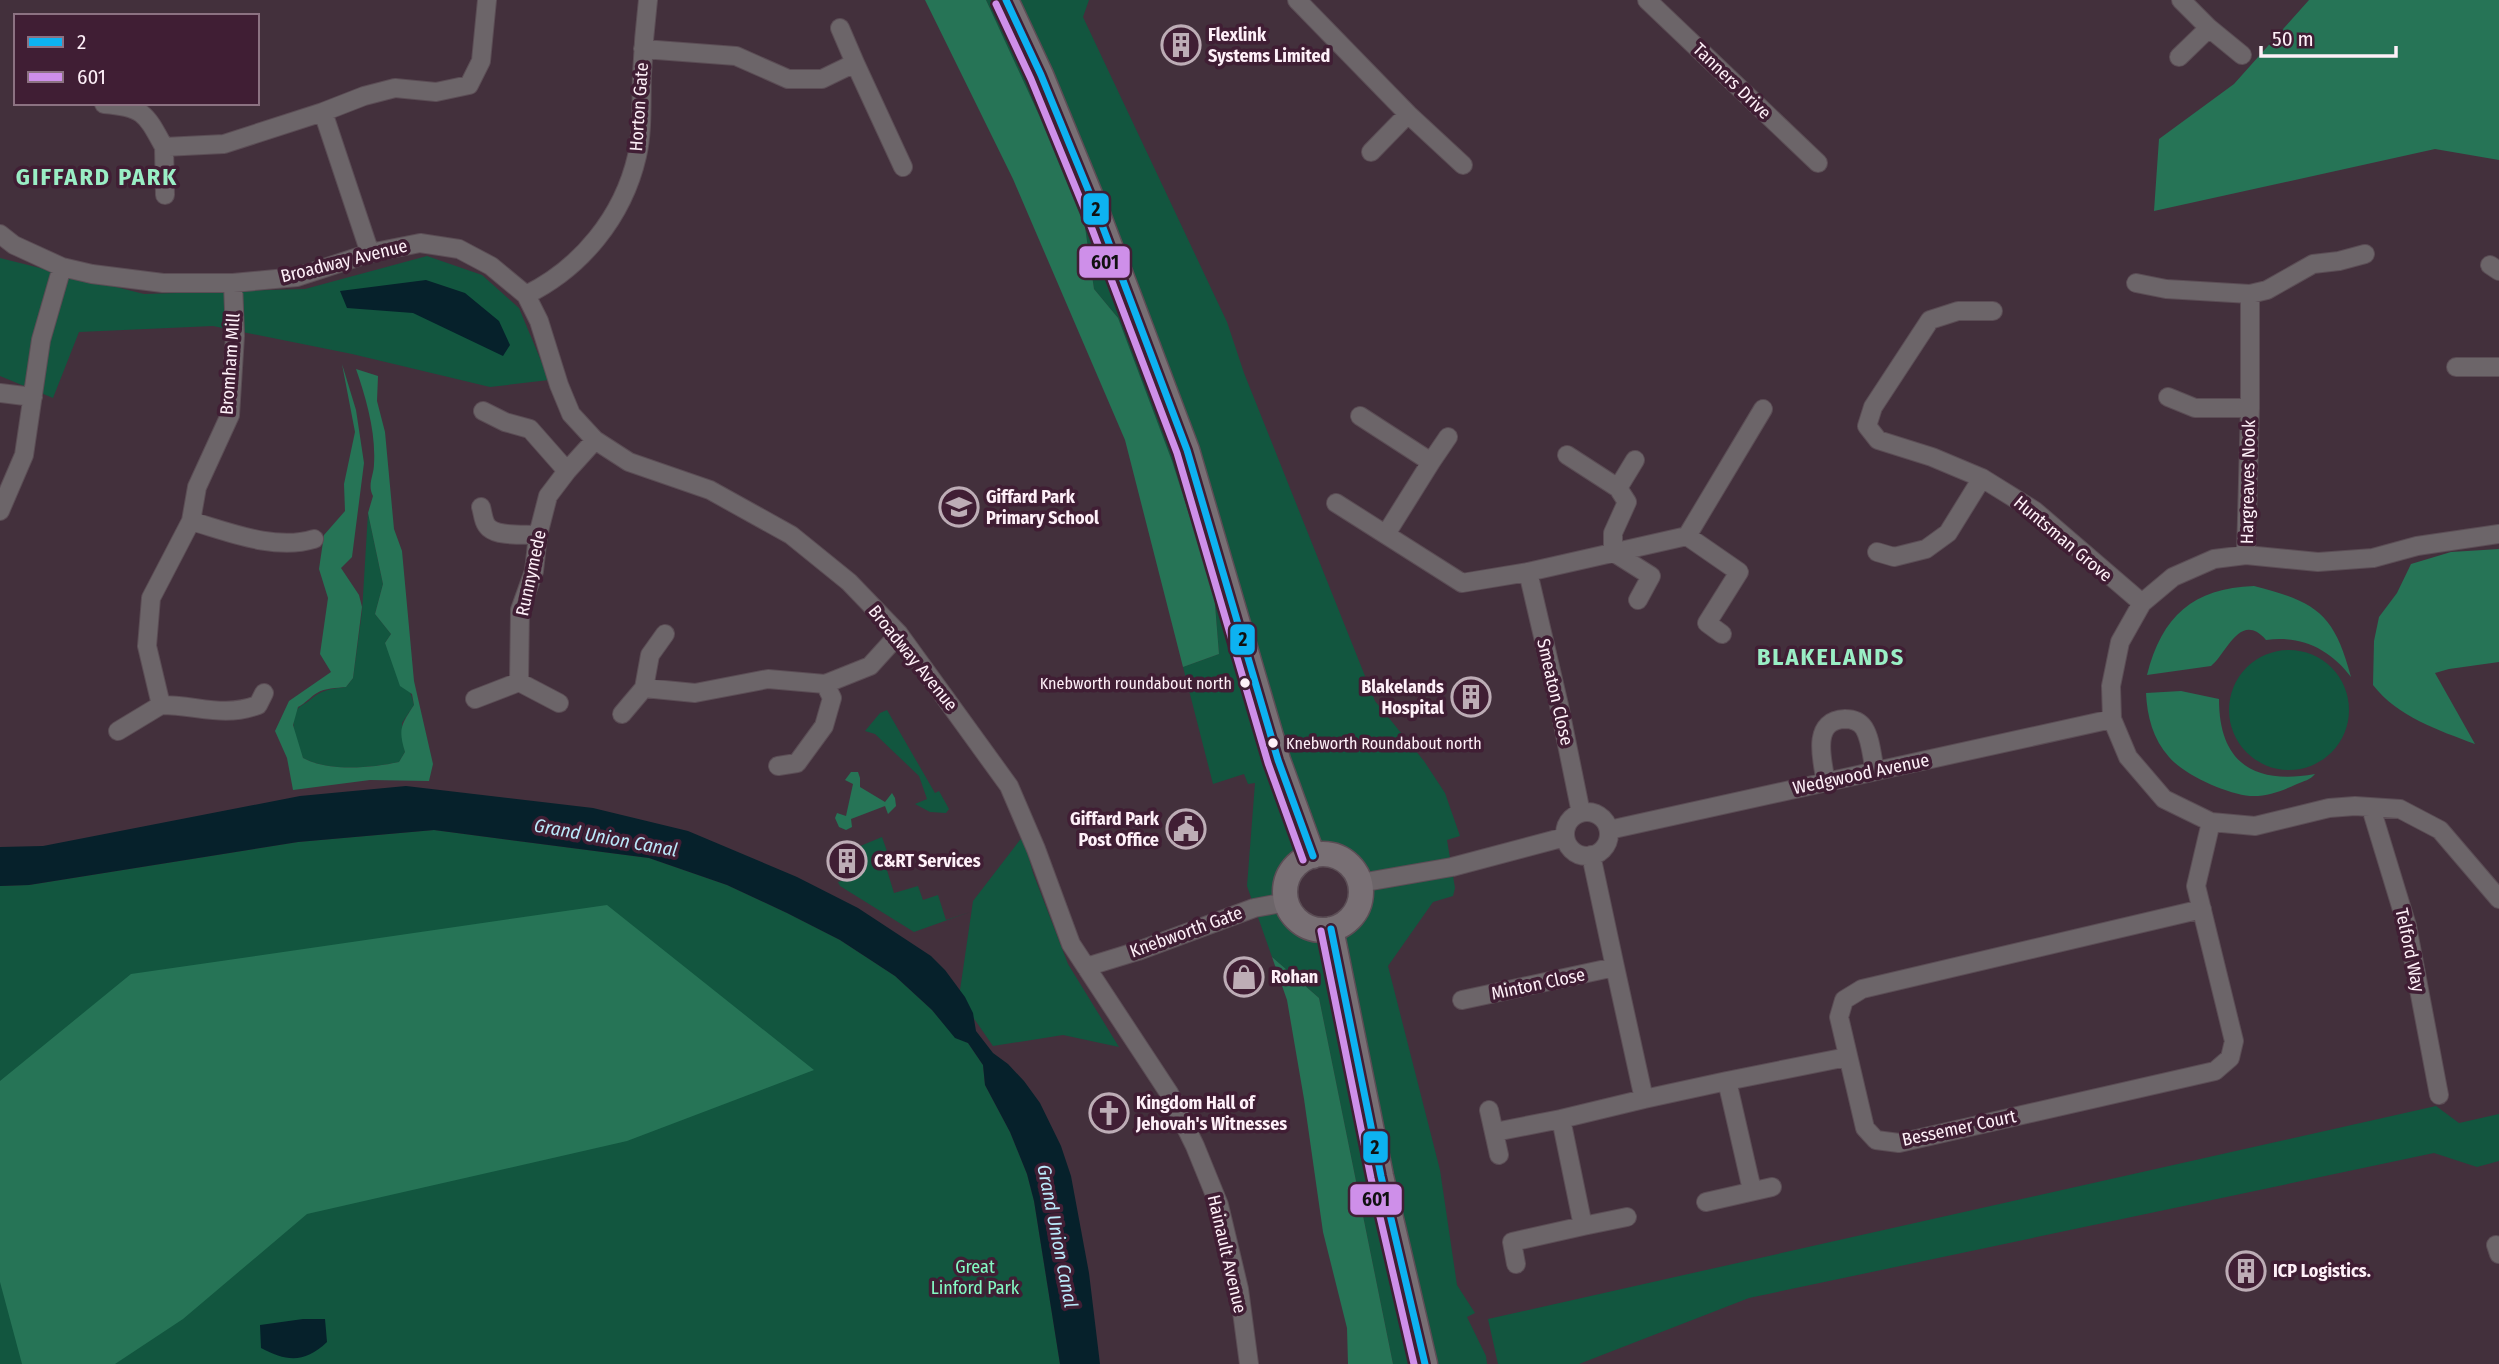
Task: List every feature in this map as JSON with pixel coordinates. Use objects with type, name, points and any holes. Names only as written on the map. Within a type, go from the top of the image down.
[{"type":"street","points":[[164,147],[224,144],[394,88],[436,92],[469,85],[481,61],[487,0]]},
{"type":"street","name":"Horton Gate","points":[[526,295],[550,284],[591,248],[621,203],[637,156],[648,0]]},
{"type":"street","points":[[1006,0],[1041,75],[1096,209],[1187,450],[1278,760],[1313,856]]},
{"type":"street","points":[[1297,0],[1408,114],[1464,164]]},
{"type":"street","name":"Tanners Drive","points":[[1647,0],[1818,163]]},
{"type":"street","points":[[2181,0],[2242,55]]},
{"type":"street","points":[[840,28],[903,167]]},
{"type":"street","points":[[2179,57],[2209,28]]},
{"type":"street","points":[[643,49],[736,56],[788,79],[822,79],[855,63]]},
{"type":"street","points":[[118,105],[131,106],[148,118],[164,147],[165,195]]},
{"type":"street","points":[[323,112],[370,253]]},
{"type":"street","points":[[1371,152],[1408,114]]},
{"type":"street","name":"Broadway Avenue","points":[[0,234],[14,245],[62,267],[163,284],[233,283],[297,276],[370,253],[420,243],[459,249],[491,266],[526,295],[539,321],[571,414],[595,440],[629,463],[710,490],[791,535],[849,582],[899,634],[1009,786],[1036,849],[1071,944],[1086,967]]},
{"type":"street","points":[[2136,282],[2166,289],[2250,294],[2267,290],[2313,264],[2365,254]]},
{"type":"street","points":[[0,511],[23,455],[41,340],[62,267]]},
{"type":"street","name":"Bromham Mill","points":[[161,705],[147,646],[151,598],[191,522],[197,486],[229,415],[235,336],[233,283]]},
{"type":"street","name":"Hargreaves Nook","points":[[2246,555],[2250,294]]},
{"type":"street","name":"Huntsman Grove","points":[[1993,312],[1958,311],[1930,320],[1873,407],[1867,426],[1878,440],[1932,457],[1982,478],[2035,511],[2142,603]]},
{"type":"street","points":[[2456,367],[2499,367]]},
{"type":"street","points":[[0,393],[33,397]]},
{"type":"street","name":"Hargreaves Nook","points":[[2168,397],[2195,408],[2250,408]]},
{"type":"street","points":[[1336,503],[1462,583],[1528,572],[1686,536],[1763,409]]},
{"type":"street","points":[[483,411],[505,422],[530,429],[567,471]]},
{"type":"street","points":[[1360,416],[1431,463]]},
{"type":"street","points":[[1386,534],[1448,437]]},
{"type":"street","name":"Runnymede","points":[[519,682],[520,610],[534,570],[538,535],[548,496],[595,440]]},
{"type":"street","points":[[1567,455],[1618,488],[1627,502],[1613,534],[1613,552]]},
{"type":"street","points":[[1618,488],[1635,460]]},
{"type":"street","points":[[1877,552],[1894,557],[1926,549],[1948,533],[1982,478]]},
{"type":"street","points":[[481,507],[489,528],[499,532],[538,535]]},
{"type":"street","points":[[191,522],[258,540],[299,544],[314,539]]},
{"type":"street","points":[[2499,534],[2417,545],[2374,558],[2318,562],[2246,555],[2214,559],[2172,577],[2142,603],[2120,642],[2111,686],[2112,719],[2128,757],[2164,799],[2211,822],[2255,826],[2329,808],[2400,809],[2440,830],[2499,900]]},
{"type":"street","points":[[1686,536],[1739,572],[1707,624],[1723,634]]},
{"type":"street","points":[[1613,552],[1651,576],[1638,600]]},
{"type":"street","name":"Smeaton Close","points":[[1528,572],[1581,813]]},
{"type":"street","points":[[622,714],[644,688],[650,655],[665,634]]},
{"type":"street","points":[[644,688],[695,693],[768,679],[825,684],[870,666],[899,634]]},
{"type":"street","points":[[475,699],[519,682],[559,703]]},
{"type":"street","points":[[778,766],[797,763],[824,726],[832,698],[825,684]]},
{"type":"street","points":[[118,731],[161,705],[239,712],[258,705],[264,693]]},
{"type":"street","points":[[1826,782],[1820,742],[1822,734],[1828,726],[1843,719],[1853,719],[1866,731],[1875,771]]},
{"type":"street","name":"Wedgwood Avenue","points":[[1609,830],[2112,719]]},
{"type":"street","name":"Telford Way","points":[[2371,808],[2407,926],[2439,1095]]},
{"type":"street","points":[[1581,813],[1595,813],[1602,817],[1609,830],[1607,844],[1598,853],[1591,855],[1574,852],[1565,837],[1570,820],[1581,813]]},
{"type":"street","name":"Bessemer Court","points":[[2202,909],[1861,989],[1844,1000],[1839,1017],[1866,1128],[1876,1139],[1899,1143],[2215,1071],[2230,1058],[2234,1041],[2202,909],[2196,886],[2211,822]]},
{"type":"street","points":[[1360,883],[1452,867],[1565,837]]},
{"type":"street","points":[[1323,855],[1343,860],[1356,874],[1360,883],[1361,895],[1357,909],[1350,919],[1331,929],[1318,930],[1302,923],[1293,915],[1287,902],[1285,890],[1291,873],[1303,860],[1313,856],[1323,855]]},
{"type":"street","points":[[1591,855],[1644,1099]]},
{"type":"street","name":"Knebworth Gate","points":[[1086,967],[1138,951],[1254,908],[1287,902]]},
{"type":"street","points":[[1331,929],[1381,1176],[1425,1364]]},
{"type":"street","name":"Hainault Avenue","points":[[1086,967],[1169,1093],[1195,1146],[1219,1205],[1239,1289],[1249,1364]]},
{"type":"street","name":"Minton Close","points":[[1462,1000],[1615,967]]},
{"type":"street","points":[[1495,1132],[1847,1057]]},
{"type":"street","points":[[1727,1082],[1752,1190]]},
{"type":"street","points":[[1489,1110],[1499,1155]]},
{"type":"street","points":[[1561,1119],[1583,1226]]},
{"type":"street","points":[[1706,1202],[1772,1187]]},
{"type":"street","points":[[1516,1264],[1512,1242],[1627,1217]]},
{"type":"green space","points":[[925,0],[986,0],[1039,115],[1085,227],[1094,289],[1118,318],[1172,461],[1214,592],[1219,654],[1183,667],[1125,440],[1013,179]]},
{"type":"green space","points":[[986,0],[1089,0],[1083,17],[1227,322],[1244,373],[1375,701],[1424,761],[1445,793],[1460,836],[1447,840],[1455,888],[1453,896],[1433,902],[1388,966],[1440,1170],[1457,1285],[1475,1313],[1467,1317],[1486,1356],[1487,1364],[1393,1364],[1319,998],[1272,957],[1247,886],[1255,783],[1248,784],[1244,774],[1213,784],[1183,667],[1219,654],[1214,592],[1172,461],[1118,318],[1094,289],[1085,227],[1039,115]],"holes":[[[1323,855],[1340,860],[1351,870],[1358,882],[1358,908],[1351,919],[1339,927],[1323,930],[1305,925],[1294,917],[1286,900],[1292,871],[1305,860]]]},
{"type":"green space","points":[[2309,0],[2499,0],[2499,160],[2435,149],[2154,211],[2159,139],[2234,84]]},
{"type":"green space","points":[[427,256],[482,275],[519,308],[549,380],[490,387],[352,354],[213,326],[79,332],[53,398],[0,376],[0,258],[144,294],[305,289]]},
{"type":"green space","points":[[342,364],[356,410],[364,463],[352,557],[341,568],[359,595],[362,607],[353,678],[346,687],[320,691],[298,707],[293,725],[303,758],[325,765],[350,768],[388,764],[399,762],[405,752],[402,727],[414,705],[412,694],[400,686],[385,643],[391,634],[375,614],[383,584],[368,513],[373,496],[373,440],[367,403],[356,369],[378,376],[377,401],[385,432],[394,529],[402,551],[414,681],[433,764],[429,781],[370,780],[293,790],[287,758],[275,731],[289,701],[331,672],[320,654],[328,598],[319,569],[324,535],[345,511],[344,484],[355,432]]},
{"type":"green space","points":[[368,513],[383,584],[375,614],[391,634],[385,643],[409,689],[414,705],[402,723],[405,752],[399,762],[337,767],[303,758],[293,721],[297,710],[308,701],[330,689],[346,687],[353,678],[362,612]]},
{"type":"green space","points":[[2499,549],[2499,662],[2435,673],[2475,744],[2420,721],[2394,706],[2383,696],[2373,685],[2374,641],[2379,617],[2397,593],[2411,564],[2451,552]]},
{"type":"green space","points":[[2254,586],[2293,598],[2319,614],[2337,638],[2351,677],[2334,659],[2314,646],[2291,640],[2266,640],[2257,632],[2249,630],[2234,638],[2211,666],[2147,675],[2161,636],[2183,609],[2214,592]]},
{"type":"green space","points":[[2289,650],[2312,654],[2332,667],[2345,687],[2349,710],[2345,733],[2332,753],[2312,766],[2289,770],[2266,766],[2246,753],[2233,733],[2229,710],[2233,687],[2246,667],[2266,654]]},
{"type":"green space","points":[[2181,691],[2219,699],[2225,739],[2233,754],[2244,765],[2274,776],[2315,774],[2307,780],[2262,796],[2250,796],[2218,788],[2195,777],[2169,757],[2159,743],[2149,719],[2146,693]]},
{"type":"green space","points":[[887,710],[935,793],[939,791],[949,809],[946,813],[930,812],[915,804],[927,799],[919,776],[875,734],[865,731],[880,713]]},
{"type":"green space","points":[[851,772],[858,772],[860,787],[885,802],[892,793],[896,806],[888,814],[885,806],[851,819],[852,827],[846,830],[839,827],[835,818],[837,813],[846,816],[853,784],[845,780]]},
{"type":"green space","name":"Great Linford Park","points":[[434,830],[649,858],[727,885],[787,913],[840,940],[895,976],[932,1010],[955,1037],[968,1043],[983,1065],[985,1085],[1010,1132],[1027,1174],[1034,1201],[1060,1364],[0,1364],[0,886],[29,885],[298,842]]},
{"type":"green space","points":[[1023,836],[1033,873],[1068,964],[1119,1047],[1063,1035],[993,1046],[959,997],[973,901]]},
{"type":"green space","points":[[882,837],[888,854],[886,867],[894,893],[918,886],[923,900],[938,895],[946,920],[970,912],[914,932],[840,886],[838,882],[846,879],[844,872],[859,867],[853,849]]},
{"type":"green space","points":[[607,905],[814,1070],[627,1141],[307,1214],[183,1319],[115,1364],[22,1364],[0,1282],[0,1081],[131,974]]},
{"type":"green space","points":[[1272,957],[1319,998],[1393,1364],[1348,1364],[1347,1328],[1323,1232],[1287,1000]]},
{"type":"green space","points":[[2436,1106],[2459,1123],[2499,1114],[2499,1161],[2477,1167],[2434,1153],[1749,1298],[1579,1364],[1498,1364],[1488,1319]]},
{"type":"water","points":[[426,280],[465,293],[499,321],[510,345],[503,356],[413,313],[347,308],[340,291]]},
{"type":"water","name":"Grand Union Canal","points":[[406,786],[593,808],[688,831],[797,877],[858,908],[931,956],[965,997],[973,1013],[976,1031],[993,1053],[1024,1081],[1040,1103],[1061,1146],[1071,1176],[1089,1273],[1100,1364],[1060,1364],[1034,1201],[1027,1174],[1010,1132],[985,1085],[983,1065],[968,1043],[955,1038],[932,1010],[895,976],[840,940],[727,885],[649,858],[434,830],[298,842],[29,885],[0,886],[0,847],[43,846],[300,796]]},
{"type":"water","points":[[325,1319],[327,1342],[319,1349],[303,1357],[288,1358],[261,1348],[260,1325]]},
{"type":"transit line","name":"2","points":[[1006,0],[1041,75],[1096,209],[1187,450],[1278,760],[1313,856]]},
{"type":"transit line","name":"601","points":[[996,4],[1031,79],[1086,213],[1177,453],[1268,763],[1303,860]]},
{"type":"transit line","name":"2","points":[[1331,929],[1381,1176],[1425,1364]]},
{"type":"transit line","name":"601","points":[[1321,931],[1371,1178],[1414,1364]]},
{"type":"place","name":"Flexlink Systems Limited","points":[[1181,45]]},
{"type":"place","name":"Giffard Park Primary School","points":[[959,507]]},
{"type":"place","name":"Knebworth roundabout north","points":[[1245,683]]},
{"type":"place","name":"Blakelands Hospital","points":[[1471,697]]},
{"type":"place","name":"Knebworth Roundabout north","points":[[1273,743]]},
{"type":"place","name":"Giffard Park Post Office","points":[[1186,829]]},
{"type":"place","name":"C&RT Services","points":[[847,861]]},
{"type":"place","name":"Rohan","points":[[1244,977]]},
{"type":"place","name":"Kingdom Hall of Jehovah's Witnesses","points":[[1109,1113]]},
{"type":"place","name":"ICP Logistics.","points":[[2246,1271]]},
{"type":"district","name":"GIFFARD PARK","points":[[97,177]]},
{"type":"district","name":"BLAKELANDS","points":[[1831,657]]}]
